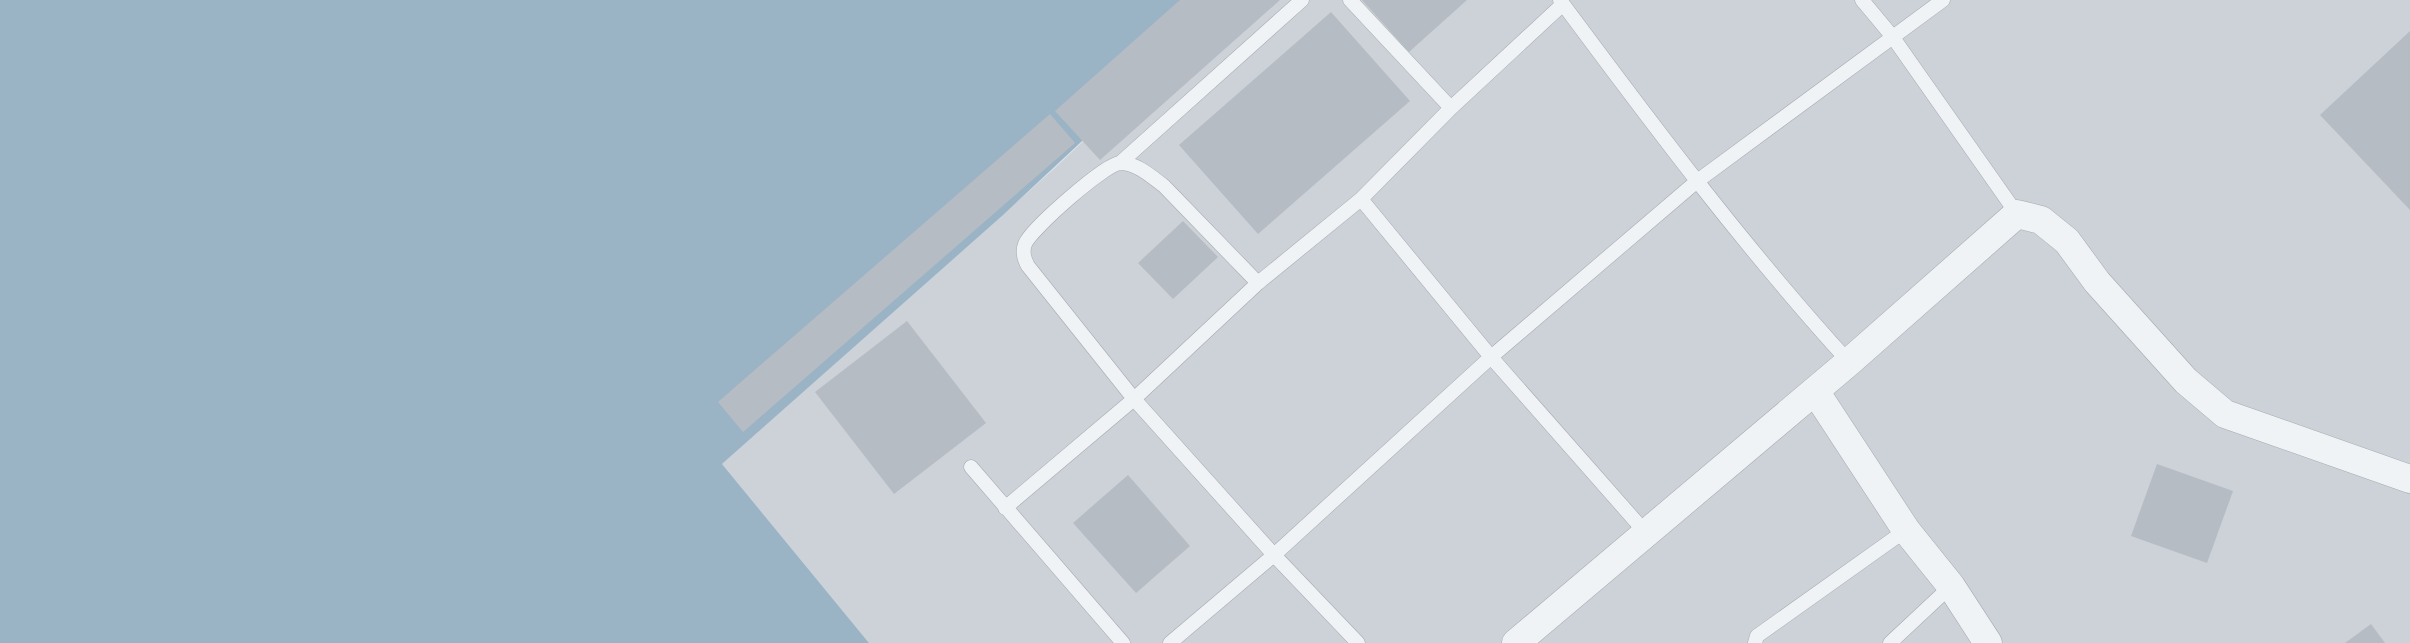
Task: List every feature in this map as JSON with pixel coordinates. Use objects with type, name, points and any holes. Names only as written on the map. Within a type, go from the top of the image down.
[{"type":"street","points":[[1516,643],[1849,362],[2017,214],[2040,220],[2067,241],[2097,282],[2186,381],[2225,414],[2410,479]]},
{"type":"street","points":[[1815,391],[1906,530],[1951,586],[1988,643]]},
{"type":"lane","points":[[1302,0],[1120,163],[1105,169],[1037,227],[1026,243],[1023,254],[1028,266],[1134,399],[1274,555],[1358,643]]},
{"type":"lane","points":[[1350,0],[1451,108]]},
{"type":"lane","points":[[1862,0],[1892,36],[2017,214]]},
{"type":"lane","points":[[1170,643],[1274,555],[1491,357],[1696,182],[1943,0]]},
{"type":"lane","points":[[1005,508],[1134,399],[1258,283],[1361,199],[1451,108],[1562,2],[1696,182],[1801,309],[1849,362]]},
{"type":"lane","points":[[1120,163],[1138,168],[1164,186],[1258,283]]},
{"type":"lane","points":[[1361,199],[1491,357],[1646,533]]},
{"type":"lane","points":[[971,467],[1123,643]]},
{"type":"lane","points":[[1754,643],[1757,636],[1906,530]]},
{"type":"lane","points":[[1890,643],[1951,586]]},
{"type":"shaded area","points":[[1233,0],[2410,0],[2410,643],[869,643],[722,464],[1055,168]]},
{"type":"water","points":[[0,0],[1233,0],[1003,215],[722,464],[869,643],[0,643]]},
{"type":"building","points":[[1180,0],[1280,0],[1100,160],[1055,111]]},
{"type":"building","points":[[1362,0],[1467,0],[1409,52]]},
{"type":"building","points":[[1331,12],[1410,101],[1258,234],[1179,145]]},
{"type":"building","points":[[2410,31],[2410,210],[2320,115]]},
{"type":"building","points":[[1050,114],[1075,143],[743,432],[718,402]]},
{"type":"building","points":[[1183,221],[1218,257],[1173,299],[1138,263]]},
{"type":"building","points":[[907,321],[986,423],[894,494],[815,392]]},
{"type":"building","points":[[2157,464],[2233,491],[2207,563],[2131,536]]},
{"type":"building","points":[[1128,475],[1190,546],[1136,593],[1073,523]]},
{"type":"building","points":[[2371,624],[2385,643],[2345,643]]}]
